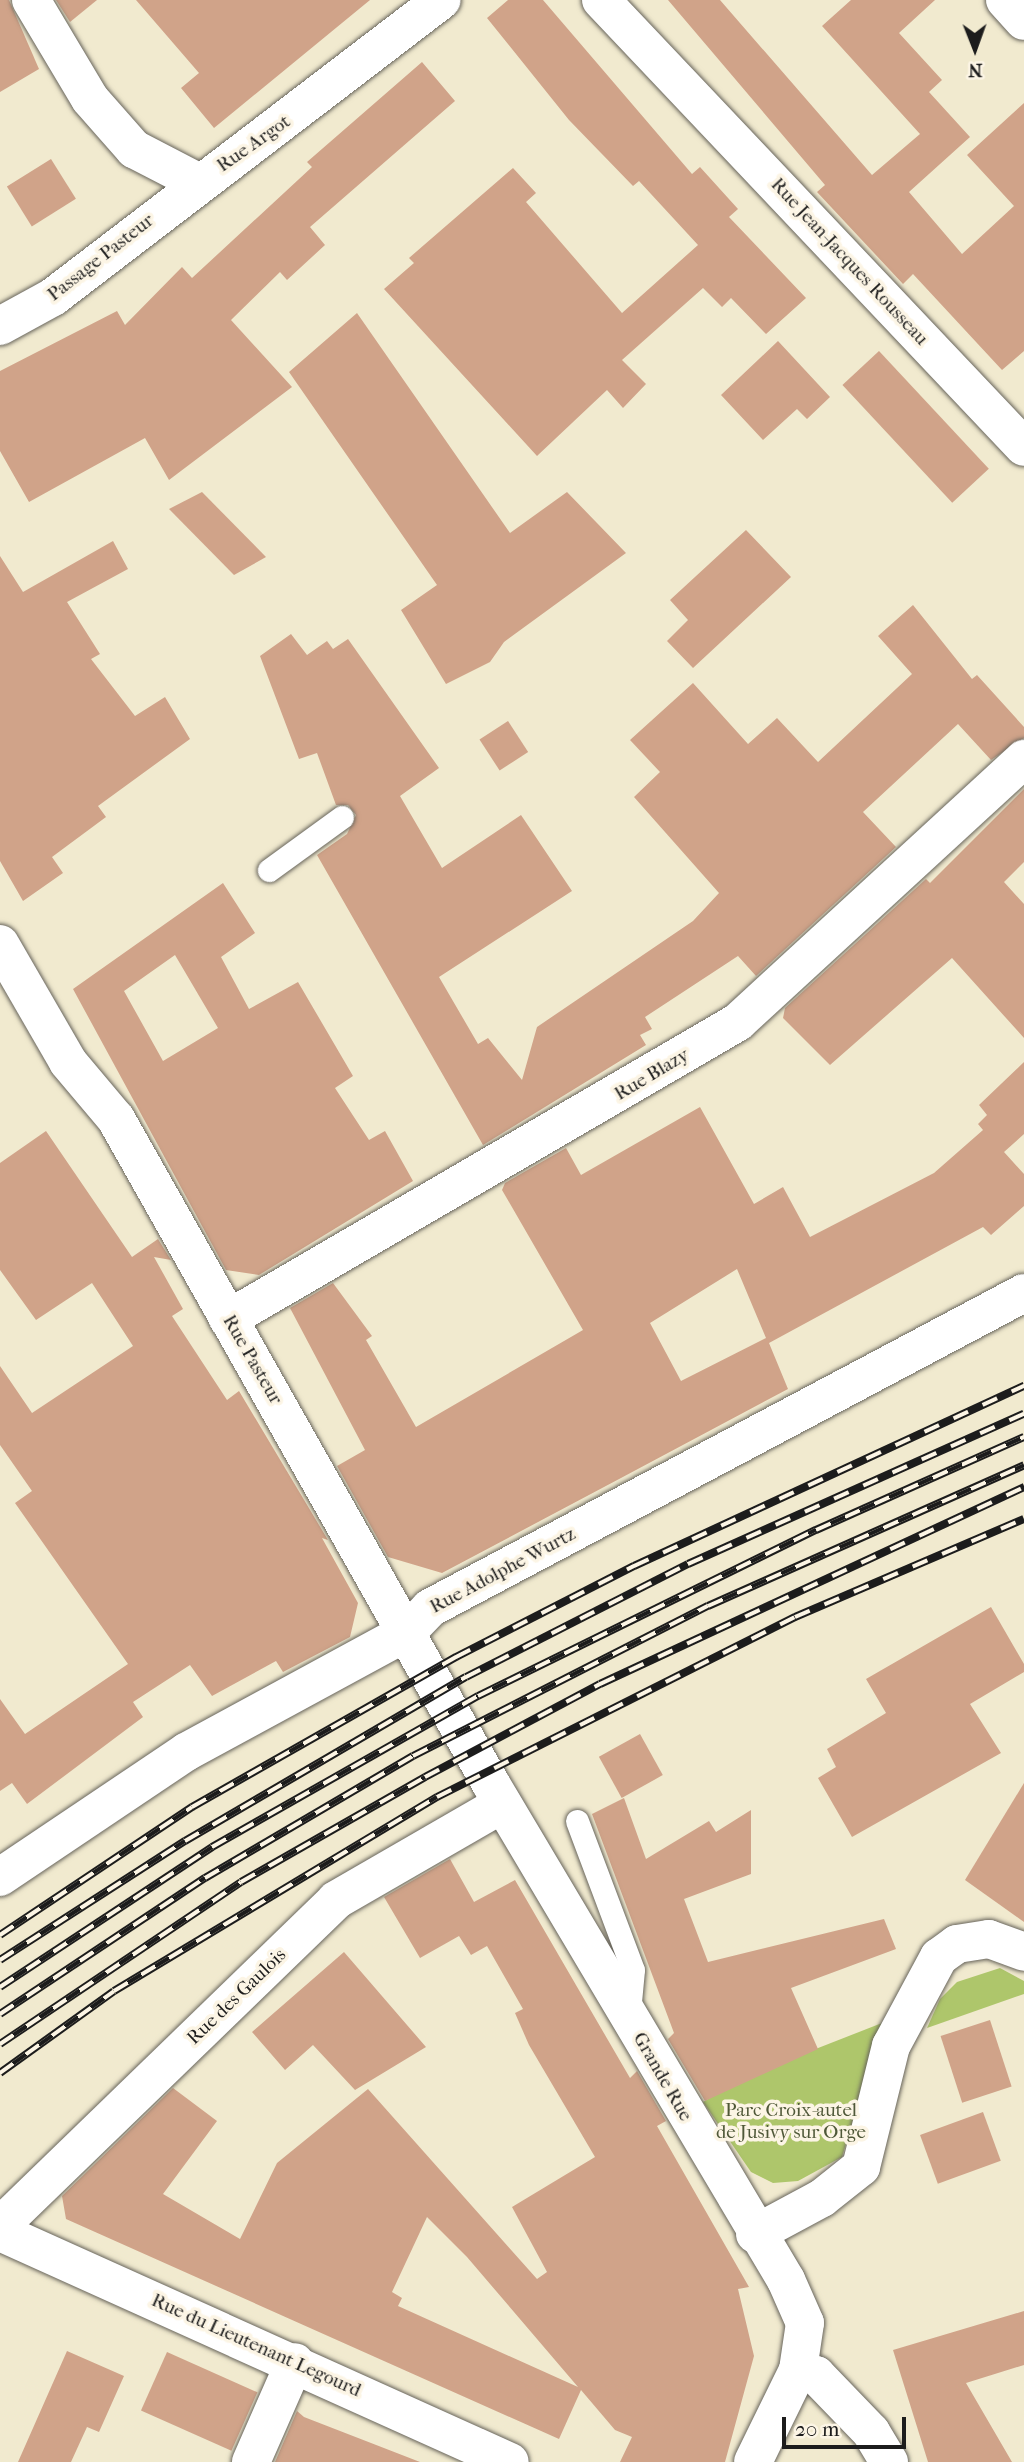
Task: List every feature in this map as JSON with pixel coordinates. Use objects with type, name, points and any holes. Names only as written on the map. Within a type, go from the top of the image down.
[{"type":"street","name":"Rue Argot","points":[[31,0],[90,99],[134,149],[198,182],[267,138],[441,0]]},
{"type":"street","name":"Rue Jean-Jacques Rousseau","points":[[601,0],[1024,447]]},
{"type":"street","points":[[1006,0],[1024,21]]},
{"type":"street","name":"Passage Pasteur","points":[[0,326],[52,298],[198,182]]},
{"type":"street","name":"Rue Blazy","points":[[228,1319],[738,1022],[1024,759]]},
{"type":"street","name":"Rue Pasteur","points":[[0,944],[68,1062],[116,1119],[497,1794]]},
{"type":"street","name":"Rue Adolphe Wurtz","points":[[0,1877],[186,1752],[407,1632],[430,1608],[1024,1293]]},
{"type":"street","name":"Grande Rue","points":[[497,1794],[755,2234],[804,2323],[799,2370]]},
{"type":"street","name":"Rue des Gaulois","points":[[0,2226],[336,1900],[497,1794]]},
{"type":"street","points":[[755,2234],[822,2198],[861,2167],[891,2046],[925,1974],[957,1944],[989,1940],[1024,1952]]},
{"type":"street","name":"Rue du Lieutenant Legourd","points":[[0,2232],[295,2362],[510,2462]]},
{"type":"street","points":[[251,2462],[295,2362]]},
{"type":"street","points":[[753,2462],[799,2370],[816,2375],[871,2432],[889,2462]]},
{"type":"lane","points":[[269,870],[342,817]]},
{"type":"lane","points":[[577,1821],[633,1970],[629,2019]]},
{"type":"green space","points":[[1000,1968],[1024,1981],[1024,1994],[927,2028],[940,1999],[957,1982]]},
{"type":"green space","name":"Parc Croix-autel de Jusivy sur Orge","points":[[882,2023],[842,2157],[798,2181],[773,2183],[751,2172],[703,2102],[749,2075]]},
{"type":"building","points":[[0,0],[9,0],[39,69],[0,92]]},
{"type":"building","points":[[56,0],[97,0],[70,22]]},
{"type":"building","points":[[136,0],[370,0],[214,128],[181,88],[199,73]]},
{"type":"building","points":[[508,0],[543,0],[692,174],[700,167],[738,209],[729,217],[806,298],[766,334],[731,298],[722,307],[703,288],[622,360],[646,384],[623,408],[607,390],[537,456],[384,289],[414,263],[409,258],[513,168],[536,193],[526,202],[622,313],[698,245],[639,181],[633,186],[569,120],[487,18]]},
{"type":"building","points":[[668,0],[720,0],[872,175],[920,134],[822,26],[851,0],[935,0],[899,33],[942,80],[929,92],[970,137],[909,192],[962,254],[1014,206],[967,155],[1024,103],[1024,351],[1002,370],[913,274],[903,284],[817,192],[825,185]]},
{"type":"building","points":[[422,62],[455,101],[310,227],[325,245],[287,280],[280,272],[231,320],[292,387],[169,480],[145,438],[29,502],[0,451],[0,371],[117,311],[125,325],[182,267],[192,278],[312,167],[307,162]]},
{"type":"building","points":[[51,159],[76,199],[32,226],[7,187]]},
{"type":"building","points":[[357,313],[510,533],[567,492],[626,553],[504,642],[490,662],[446,684],[401,610],[437,585],[289,372]]},
{"type":"building","points":[[778,341],[830,397],[807,419],[797,409],[763,440],[721,395]]},
{"type":"building","points":[[879,351],[989,469],[952,503],[842,385]]},
{"type":"building","points":[[202,492],[266,557],[234,575],[169,509]]},
{"type":"building","points":[[746,530],[791,577],[693,668],[667,641],[688,620],[670,600]]},
{"type":"building","points":[[113,541],[128,569],[67,602],[100,654],[91,659],[135,716],[165,697],[190,739],[98,806],[106,817],[52,857],[63,873],[23,901],[0,861],[0,556],[23,592]]},
{"type":"building","points":[[913,605],[972,679],[977,675],[1024,727],[1024,738],[991,760],[958,724],[863,812],[896,847],[756,976],[738,956],[645,1017],[652,1029],[640,1035],[646,1045],[483,1145],[317,855],[347,834],[356,815],[348,805],[336,805],[317,753],[299,759],[260,656],[291,634],[307,655],[327,641],[333,649],[348,639],[439,768],[400,796],[442,868],[521,815],[572,891],[439,977],[478,1044],[488,1038],[522,1080],[537,1027],[693,921],[719,893],[634,797],[660,772],[630,740],[693,683],[748,744],[777,718],[818,762],[912,674],[878,636]]},
{"type":"building","points":[[508,721],[528,752],[500,771],[479,740]]},
{"type":"building","points":[[1024,789],[1024,862],[1004,882],[1024,904],[1024,1038],[952,958],[830,1065],[783,1018],[785,1008],[926,879],[930,883]]},
{"type":"building","points":[[223,883],[255,933],[221,957],[249,1009],[298,982],[353,1076],[335,1088],[369,1140],[385,1131],[413,1181],[259,1275],[226,1270],[73,989]],"holes":[[[175,955],[218,1028],[163,1061],[124,991]]]},
{"type":"building","points":[[1024,1062],[1024,1134],[1004,1152],[1024,1174],[1024,1206],[991,1235],[983,1227],[769,1343],[788,1389],[442,1573],[388,1557],[337,1466],[365,1450],[290,1308],[333,1283],[372,1336],[366,1340],[416,1427],[583,1330],[502,1190],[505,1183],[566,1148],[581,1175],[700,1107],[754,1204],[783,1187],[810,1237],[934,1173],[983,1130],[978,1124],[987,1115],[979,1105]],"holes":[[[737,1269],[766,1338],[681,1381],[650,1323]]]},
{"type":"building","points":[[46,1131],[132,1257],[158,1239],[171,1260],[154,1257],[183,1309],[172,1316],[227,1400],[239,1391],[328,1540],[322,1538],[358,1603],[350,1637],[283,1672],[276,1661],[212,1696],[190,1665],[133,1702],[143,1717],[27,1804],[12,1783],[0,1791],[0,1699],[25,1734],[128,1664],[15,1503],[32,1491],[0,1445],[0,1366],[32,1413],[133,1346],[92,1283],[36,1320],[0,1270],[0,1163]]},
{"type":"building","points":[[991,1607],[1024,1664],[1024,1672],[970,1704],[1001,1753],[852,1837],[818,1778],[836,1767],[827,1749],[886,1713],[866,1679]]},
{"type":"building","points":[[640,1734],[663,1775],[622,1798],[599,1757]]},
{"type":"building","points":[[1024,1783],[1024,1922],[965,1880]]},
{"type":"building","points":[[624,1798],[646,1859],[709,1821],[716,1832],[751,1810],[751,1874],[684,1899],[708,1962],[884,1919],[896,1949],[791,1988],[818,2049],[705,2101],[668,2039],[674,2033],[592,1814]]},
{"type":"building","points":[[450,1859],[474,1902],[515,1880],[630,2078],[637,2071],[666,2121],[657,2126],[749,2287],[738,2289],[754,2356],[725,2462],[620,2462],[632,2437],[615,2430],[581,2390],[559,2439],[66,2219],[62,2196],[173,2088],[217,2121],[163,2194],[240,2239],[277,2163],[368,2089],[537,2279],[547,2272],[512,2207],[595,2157],[529,2045],[515,2013],[523,2009],[487,1946],[471,1955],[459,1936],[420,1958],[384,1897]],"holes":[[[427,2217],[467,2257],[578,2387],[398,2306],[402,2298],[392,2292]]]},
{"type":"building","points":[[344,1952],[426,2047],[355,2090],[313,2045],[285,2070],[252,2032]]},
{"type":"building","points":[[990,2020],[1012,2087],[962,2103],[941,2036]]},
{"type":"building","points":[[983,2112],[1001,2161],[938,2184],[920,2135]]},
{"type":"building","points":[[1024,2311],[1024,2365],[966,2383],[1012,2462],[928,2462],[893,2350]]},
{"type":"building","points":[[67,2351],[124,2376],[99,2432],[87,2427],[71,2462],[18,2462]]},
{"type":"building","points":[[167,2352],[257,2392],[231,2451],[141,2410]]},
{"type":"building","points":[[297,2411],[304,2417],[420,2462],[275,2462]]},
{"type":"railway","points":[[0,1935],[192,1807],[456,1657],[634,1566],[1024,1386]]},
{"type":"railway","points":[[0,1960],[185,1841],[466,1677],[688,1564],[1024,1414]]},
{"type":"railway","points":[[0,1987],[212,1847],[478,1696],[816,1530],[1024,1437]]},
{"type":"railway","points":[[0,2014],[205,1878],[413,1756],[708,1606],[1024,1465]]},
{"type":"railway","points":[[0,2044],[241,1882],[425,1777],[600,1684],[1024,1487]]},
{"type":"railway","points":[[0,2073],[114,1991],[437,1797],[795,1617],[1024,1519]]}]
